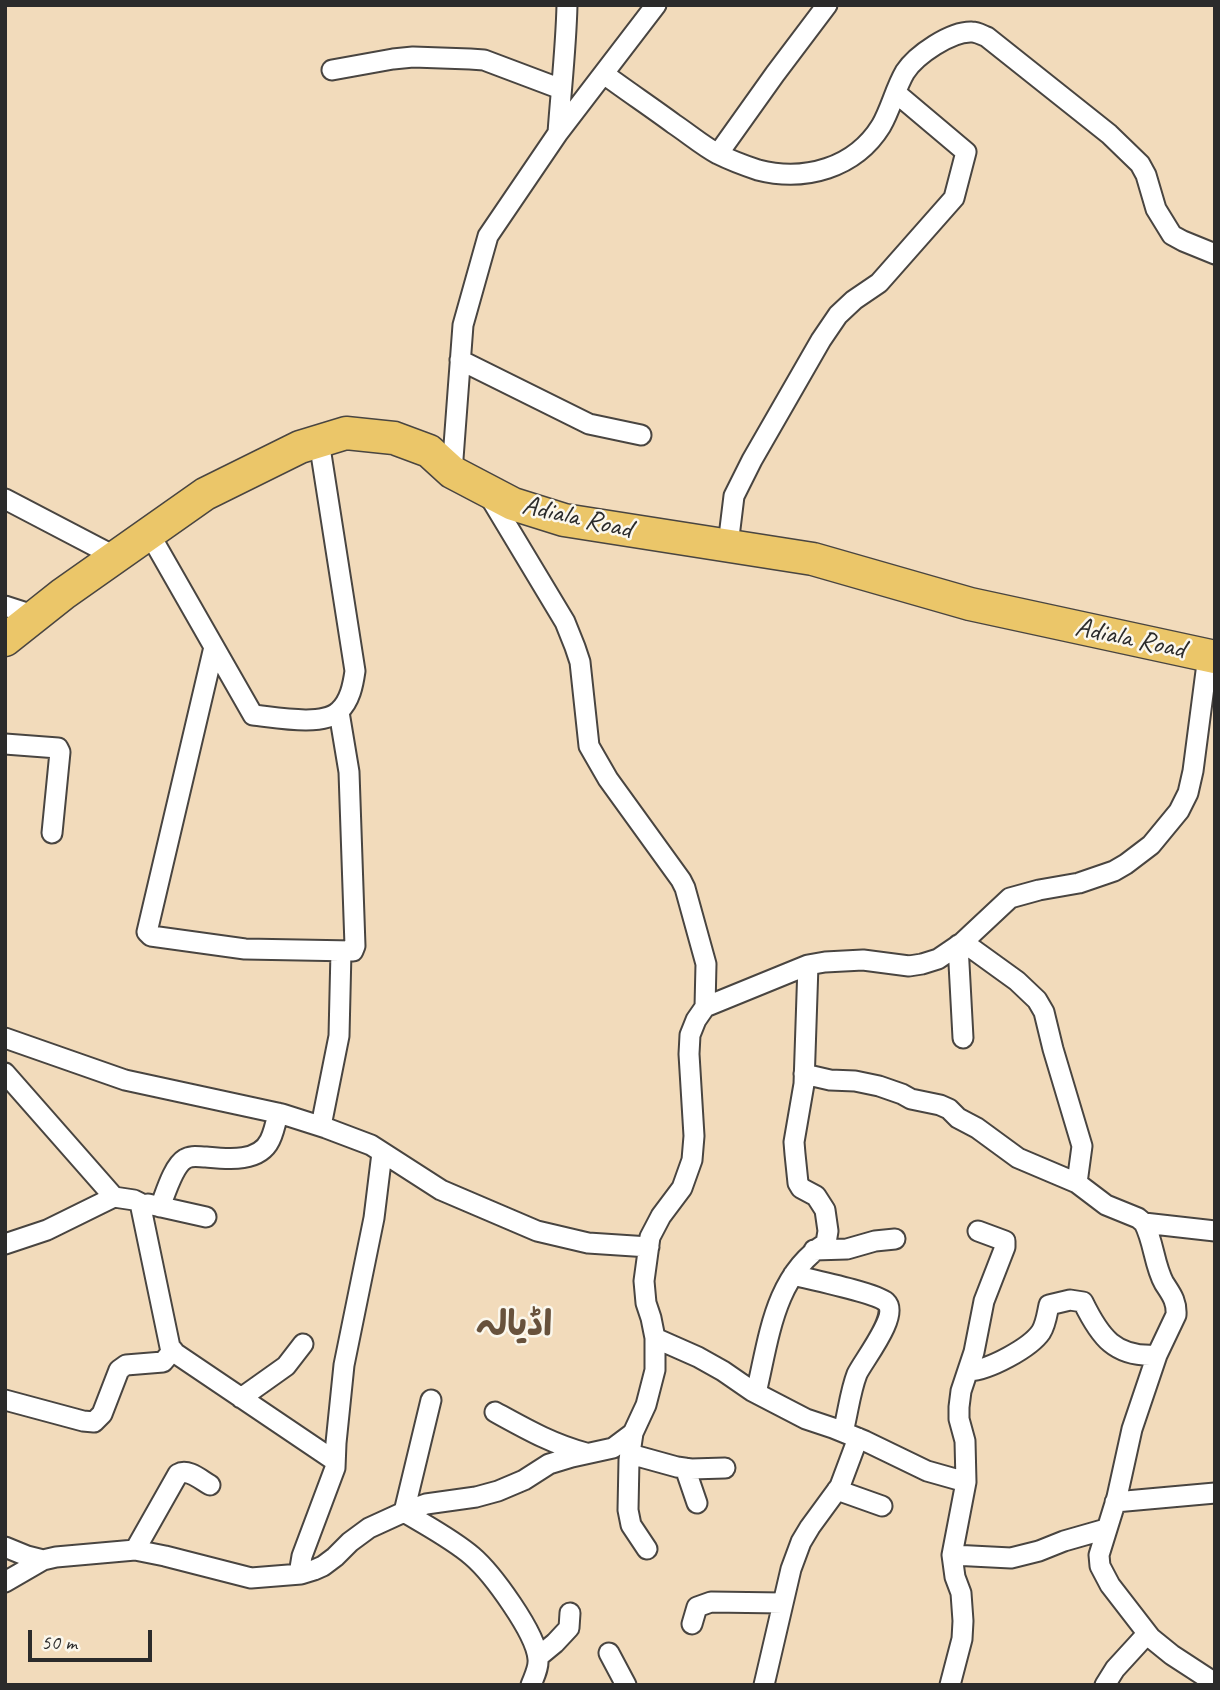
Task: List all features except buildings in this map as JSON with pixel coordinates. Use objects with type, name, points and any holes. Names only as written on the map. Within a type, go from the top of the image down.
[{"type":"main road","name":"Adiala Road","points":[[5,640],[63,594],[205,494],[300,447],[346,433],[394,438],[429,452],[452,472],[513,504],[564,520],[813,558],[970,604],[1211,656]]},
{"type":"street","points":[[558,133],[567,5]]},
{"type":"street","points":[[452,472],[463,325],[488,236],[558,133],[656,5]]},
{"type":"street","points":[[718,154],[827,5]]},
{"type":"street","points":[[604,75],[718,154],[759,170],[799,174],[848,160],[882,124],[905,71],[943,40],[955,34],[971,32],[987,37],[1110,134],[1140,164],[1146,174],[1156,209],[1172,234],[1215,254]]},
{"type":"street","points":[[332,70],[413,57],[484,60],[561,89]]},
{"type":"street","points":[[728,545],[734,496],[821,340],[838,315],[879,283],[954,198],[966,152],[896,93]]},
{"type":"street","points":[[460,360],[589,424],[641,435]]},
{"type":"street","points":[[149,533],[253,715],[294,720],[321,719],[339,712],[352,692],[355,671],[319,441]]},
{"type":"street","points":[[486,490],[565,622],[580,662],[589,746],[608,779],[685,888],[706,964],[705,1007]]},
{"type":"street","points":[[5,499],[116,557]]},
{"type":"street","points":[[5,606],[36,615]]},
{"type":"street","points":[[214,647],[147,932],[151,936],[245,949],[353,951],[355,946],[349,772],[339,712]]},
{"type":"street","points":[[647,1549],[631,1525],[628,1510],[633,1433],[646,1405],[655,1370],[655,1338],[646,1303],[644,1281],[650,1237],[661,1216],[682,1188],[692,1160],[694,1136],[689,1054],[690,1035],[696,1020],[705,1007],[808,965],[825,961],[863,960],[909,966],[938,959],[960,944],[1010,898],[1094,879],[1126,864],[1151,845],[1179,811],[1188,793],[1194,771],[1211,656]]},
{"type":"street","points":[[5,744],[58,748],[60,752],[52,833]]},
{"type":"street","points":[[960,944],[963,1038]]},
{"type":"street","points":[[960,944],[1017,981],[1037,1000],[1044,1012],[1082,1146],[1077,1183]]},
{"type":"street","points":[[321,1126],[339,1036],[341,951]]},
{"type":"street","points":[[756,1393],[781,1294],[814,1250],[826,1243],[828,1231],[825,1210],[816,1196],[801,1188],[798,1183],[794,1142],[804,1074],[808,965]]},
{"type":"street","points":[[5,1038],[125,1080],[321,1126],[371,1145],[441,1190],[537,1231],[588,1243],[649,1247]]},
{"type":"street","points":[[5,1073],[114,1197]]},
{"type":"street","points":[[804,1074],[879,1086],[911,1099],[940,1105],[1018,1158],[1077,1183],[1106,1205],[1144,1223],[1163,1282],[1177,1308],[1157,1355],[1128,1443],[1115,1502],[1099,1555],[1100,1566],[1110,1585],[1147,1634],[1172,1655],[1215,1683]]},
{"type":"street","points":[[160,1207],[175,1170],[185,1159],[243,1158],[259,1152],[271,1139],[278,1114]]},
{"type":"street","points":[[301,1574],[302,1556],[335,1468],[344,1365],[374,1218],[382,1153]]},
{"type":"street","points":[[5,1244],[47,1230],[114,1197],[206,1217]]},
{"type":"street","points":[[139,1203],[170,1347],[335,1461]]},
{"type":"street","points":[[1144,1223],[1215,1231]]},
{"type":"street","points":[[950,1685],[962,1639],[963,1607],[952,1555],[966,1482],[965,1441],[959,1407],[984,1301],[1003,1254],[1005,1241],[978,1231]]},
{"type":"street","points":[[814,1250],[836,1250],[895,1239]]},
{"type":"street","points":[[764,1685],[791,1569],[801,1542],[846,1474],[858,1374],[875,1346],[890,1312],[883,1301],[861,1292],[793,1275]]},
{"type":"street","points":[[969,1371],[994,1364],[1027,1346],[1041,1332],[1049,1305],[1070,1300],[1083,1302],[1096,1327],[1113,1345],[1129,1353],[1157,1355]]},
{"type":"street","points":[[655,1338],[698,1357],[756,1393],[812,1422],[851,1435],[927,1471],[966,1482]]},
{"type":"street","points":[[242,1398],[286,1366],[303,1344]]},
{"type":"street","points":[[5,1399],[94,1422],[102,1414],[119,1370],[126,1365],[163,1362],[173,1350]]},
{"type":"street","points":[[404,1512],[431,1400]]},
{"type":"street","points":[[495,1412],[564,1447],[590,1454]]},
{"type":"street","points":[[5,1582],[43,1560],[67,1555],[135,1550],[251,1578],[301,1574],[323,1566],[369,1528],[404,1512],[426,1504],[498,1491],[524,1480],[549,1464],[613,1448],[633,1433]]},
{"type":"street","points":[[630,1454],[685,1468],[725,1468]]},
{"type":"street","points":[[685,1468],[697,1503]]},
{"type":"street","points":[[135,1550],[177,1474],[187,1472],[210,1485]]},
{"type":"street","points":[[837,1490],[882,1506]]},
{"type":"street","points":[[1115,1502],[1215,1493]]},
{"type":"street","points":[[404,1512],[474,1558],[511,1602],[535,1646],[539,1661],[531,1685]]},
{"type":"street","points":[[952,1555],[1011,1558],[1106,1529]]},
{"type":"street","points":[[5,1546],[43,1560]]},
{"type":"street","points":[[692,1624],[697,1607],[711,1602],[783,1603]]},
{"type":"street","points":[[538,1657],[569,1628],[570,1613]]},
{"type":"street","points":[[1105,1685],[1115,1669],[1147,1634]]},
{"type":"street","points":[[609,1653],[626,1685]]},
{"type":"district","name":"اڈیالہ","points":[[514,1326]]}]
